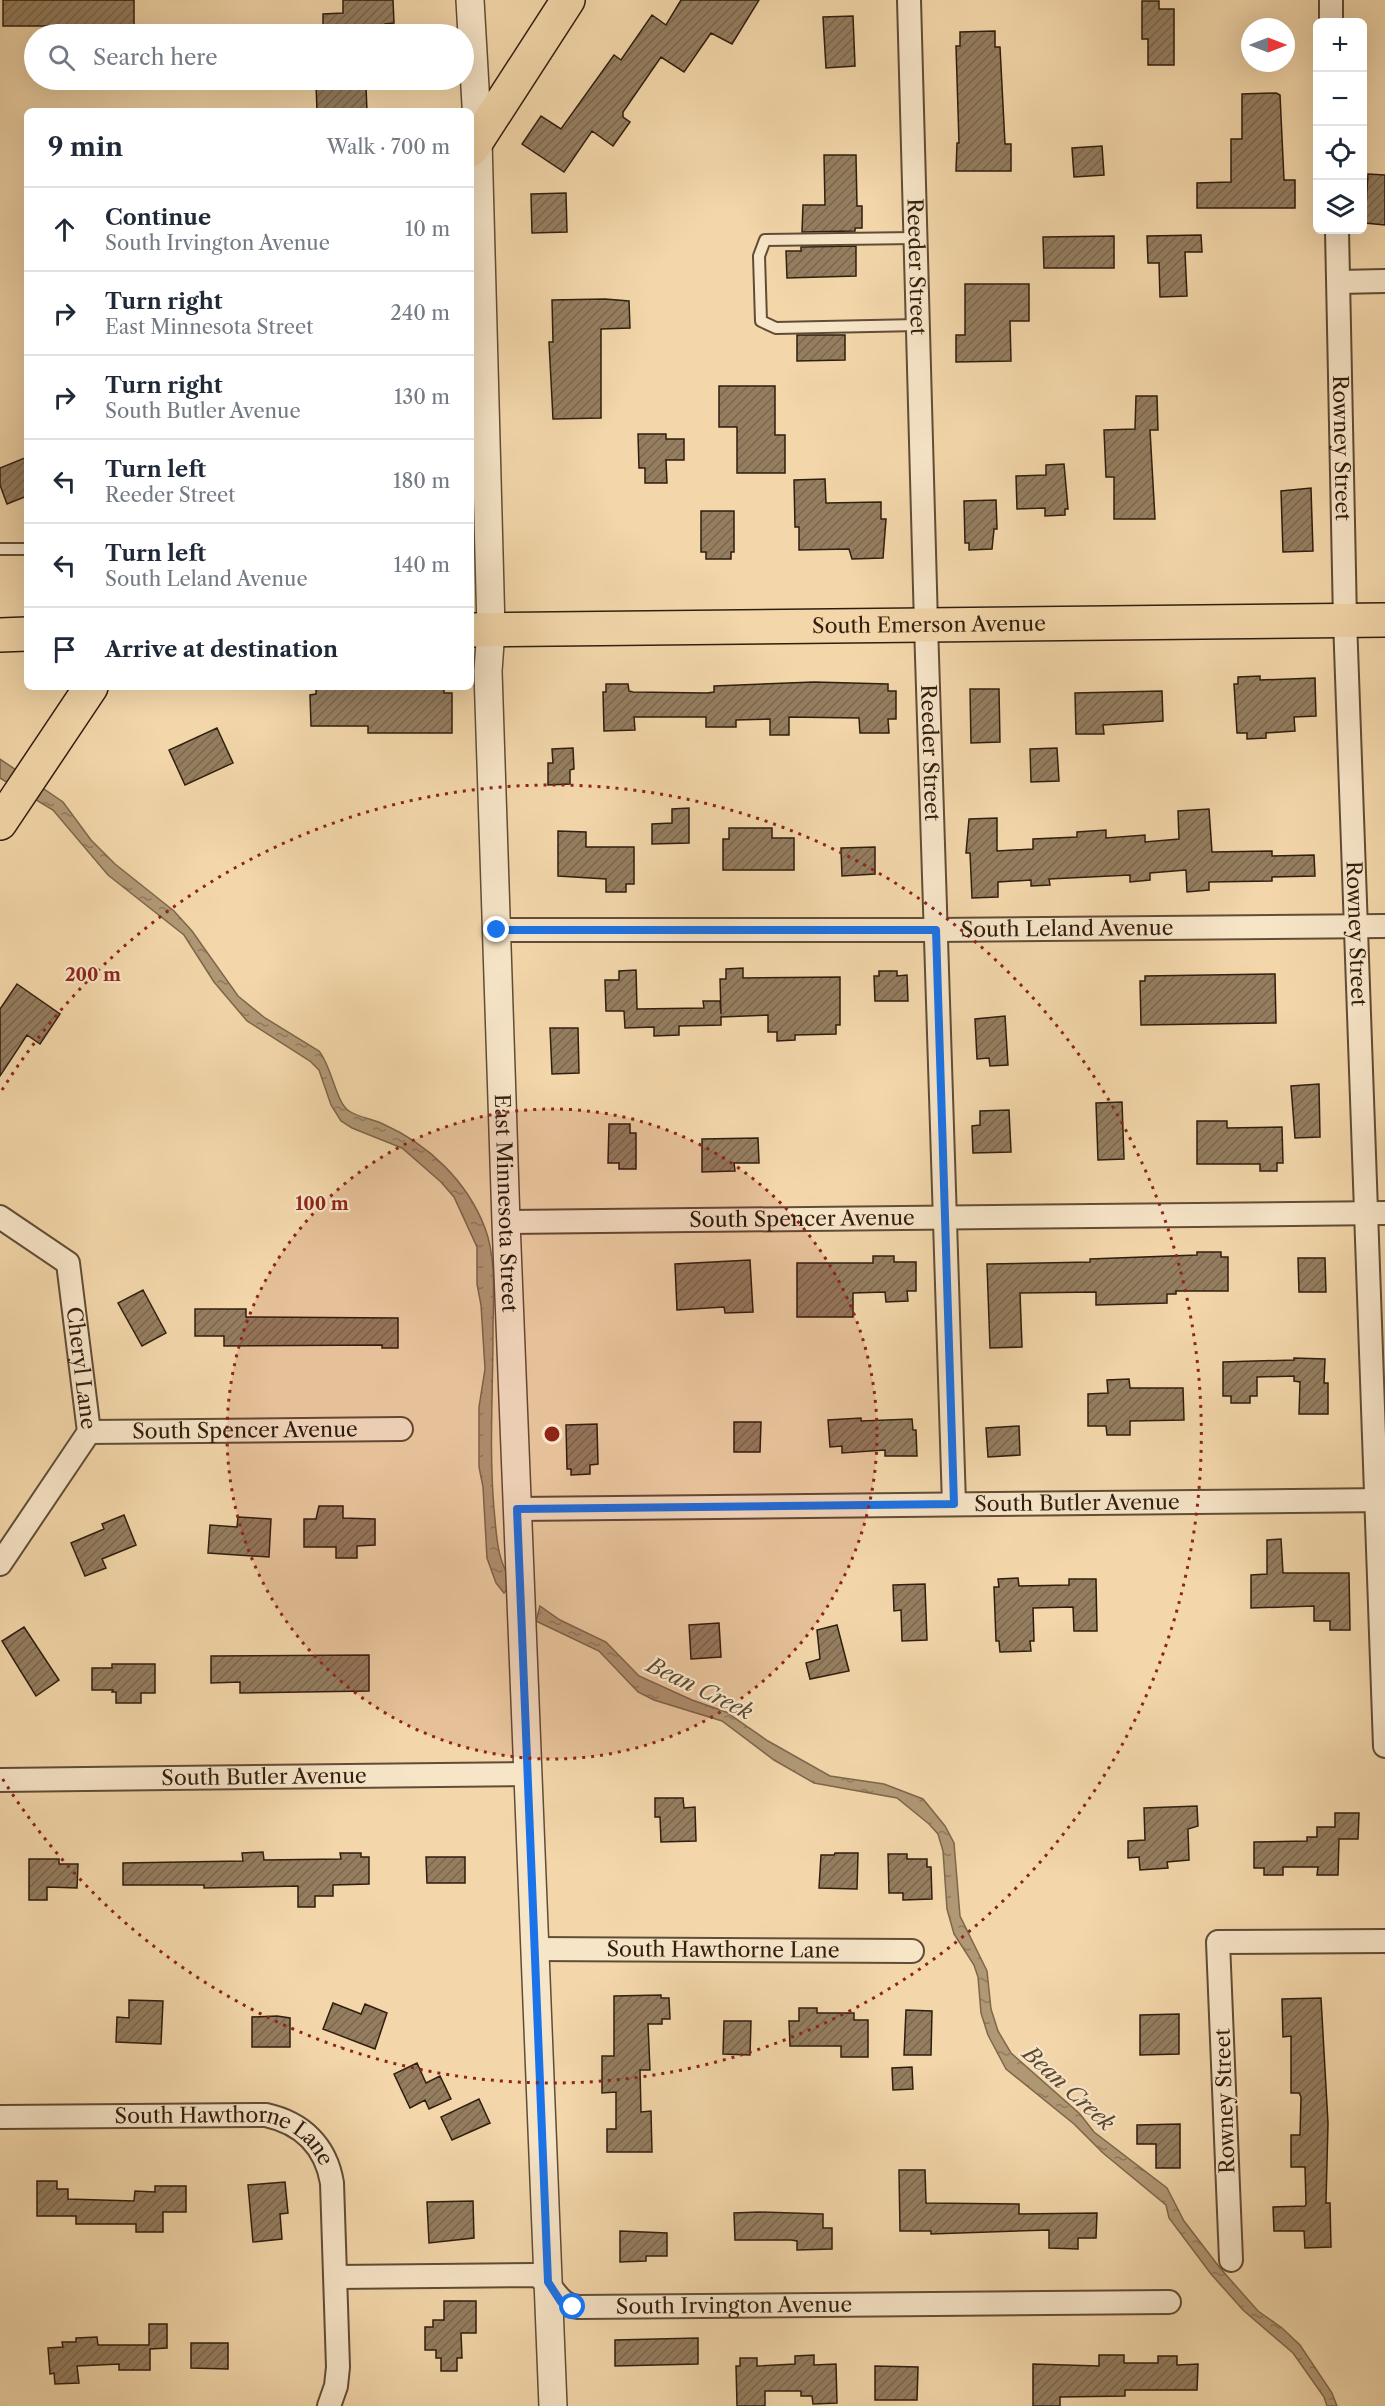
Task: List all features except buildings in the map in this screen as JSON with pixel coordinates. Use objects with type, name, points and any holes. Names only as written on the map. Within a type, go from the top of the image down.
[{"type":"main road","points":[[475,145],[568,0]]},
{"type":"main road","name":"South Emerson Avenue","points":[[481,629],[1385,620]]},
{"type":"main road","points":[[0,635],[24,634]]},
{"type":"main road","points":[[0,823],[90,690]]},
{"type":"street","name":"East Minnesota Street","points":[[470,0],[471,24]]},
{"type":"street","name":"Reeder Street","points":[[909,0],[954,1504]]},
{"type":"street","points":[[1331,0],[1331,18]]},
{"type":"street","name":"East Minnesota Street","points":[[473,90],[474,108]]},
{"type":"street","name":"East Minnesota Street","points":[[474,116],[481,629],[488,671],[506,1222],[553,2406]]},
{"type":"street","name":"Rowney Street","points":[[1337,234],[1345,620],[1357,926],[1376,1213],[1385,1746]]},
{"type":"street","points":[[1339,282],[1385,281]]},
{"type":"street","name":"South Leland Avenue","points":[[497,930],[936,930],[1385,926]]},
{"type":"street","name":"South Spencer Avenue","points":[[506,1222],[1376,1213]]},
{"type":"street","name":"Cheryl Lane","points":[[0,1217],[68,1263],[89,1432],[0,1564]]},
{"type":"street","name":"South Spencer Avenue","points":[[89,1432],[401,1429]]},
{"type":"street","name":"South Butler Avenue","points":[[517,1509],[1381,1500]]},
{"type":"street","name":"South Butler Avenue","points":[[0,1780],[528,1774]]},
{"type":"street","name":"Rowney Street","points":[[1231,2260],[1218,1942],[1385,1941]]},
{"type":"street","name":"South Hawthorne Lane","points":[[534,1949],[912,1951]]},
{"type":"street","name":"South Hawthorne Lane","points":[[0,2117],[266,2115],[295,2125],[311,2137],[324,2154],[330,2173],[336,2277]]},
{"type":"street","points":[[329,2406],[338,2377],[336,2277],[527,2275],[548,2282]]},
{"type":"street","name":"South Irvington Avenue","points":[[548,2282],[561,2302],[578,2307],[1168,2302]]},
{"type":"lane","points":[[915,238],[765,240],[759,256],[761,321],[776,328],[918,325]]},
{"type":"lane","points":[[0,549],[24,549]]},
{"type":"water","points":[[0,759],[63,802],[91,840],[115,864],[174,911],[192,931],[238,996],[265,1018],[319,1051],[341,1100],[349,1111],[383,1124],[415,1142],[444,1166],[468,1195],[485,1228],[493,1266],[491,1443],[493,1487],[498,1548],[503,1565],[513,1583],[504,1593],[496,1583],[487,1558],[483,1487],[479,1467],[479,1407],[485,1369],[481,1305],[477,1284],[477,1247],[454,1197],[441,1182],[402,1148],[352,1128],[341,1121],[331,1105],[319,1070],[310,1061],[247,1021],[214,982],[184,935],[108,875],[53,810],[0,778]]},
{"type":"water","points":[[540,1606],[560,1620],[606,1642],[639,1676],[692,1700],[726,1712],[768,1741],[830,1776],[884,1784],[923,1799],[945,1826],[954,1843],[960,1916],[987,1971],[991,2009],[998,2031],[1011,2053],[1080,2114],[1094,2132],[1167,2188],[1184,2221],[1220,2268],[1258,2311],[1282,2328],[1300,2345],[1332,2393],[1337,2406],[1327,2406],[1324,2397],[1293,2353],[1243,2310],[1211,2274],[1169,2218],[1166,2205],[1103,2153],[1074,2124],[1006,2069],[988,2035],[981,2013],[978,1977],[974,1965],[954,1934],[947,1909],[943,1851],[938,1834],[929,1824],[897,1798],[814,1783],[774,1760],[722,1721],[654,1700],[638,1692],[599,1651],[536,1621]]},
{"type":"route","points":[[497,930],[936,930],[954,1504],[517,1509],[548,2282],[561,2302],[573,2307]]},
{"type":"water label","name":"Bean Creek","points":[[700,1688]]},
{"type":"water label","name":"Bean Creek","points":[[1069,2088]]}]
